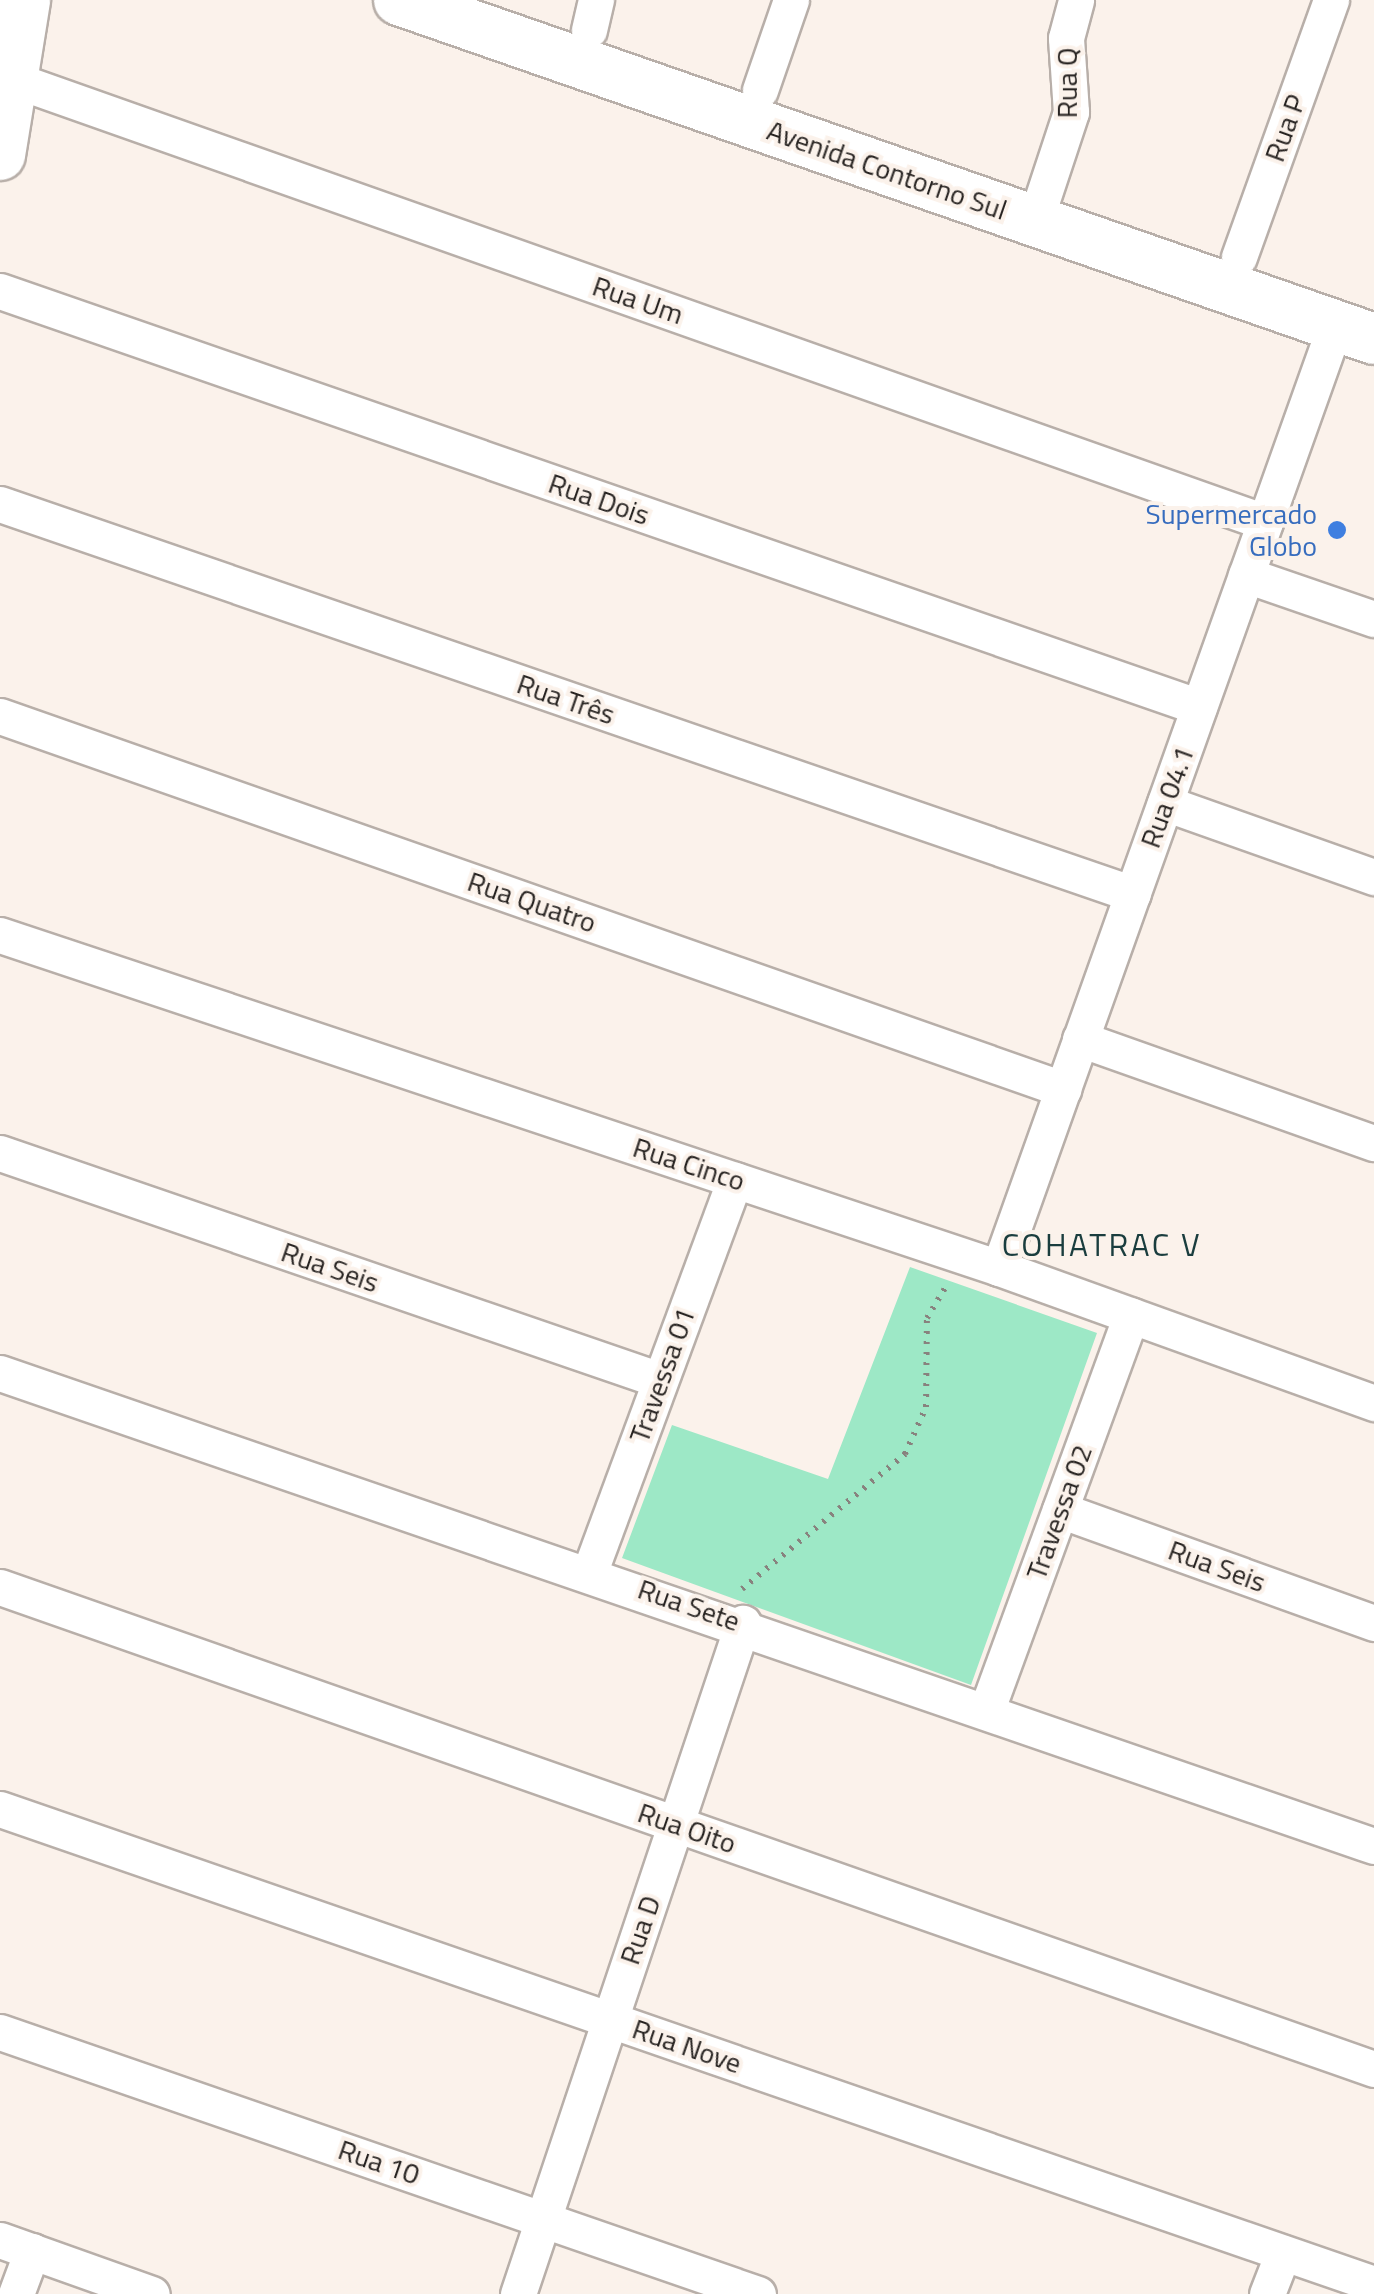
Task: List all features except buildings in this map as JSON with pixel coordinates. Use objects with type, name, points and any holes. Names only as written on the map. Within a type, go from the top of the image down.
[{"type":"main road","points":[[0,155],[24,0]]},
{"type":"main road","name":"Avenida Contorno Sul","points":[[400,0],[1040,205],[1238,257],[1361,323]]},
{"type":"main road","name":"Avenida Contorno Sul","points":[[502,0],[592,15],[760,90],[1040,205],[1361,323]]},
{"type":"street","points":[[760,90],[791,0]]},
{"type":"street","name":"Rua Q","points":[[1040,205],[1071,112],[1066,38],[1076,0]]},
{"type":"street","name":"Rua P","points":[[1238,257],[1331,0]]},
{"type":"street","name":"Rua Um","points":[[12,79],[1265,522]]},
{"type":"street","name":"Rua Dois","points":[[0,290],[1199,707]]},
{"type":"street","name":"Rua 04.1","points":[[999,1268],[1265,522],[1361,323]]},
{"type":"street","name":"Rua Três","points":[[0,504],[1132,894]]},
{"type":"street","points":[[1246,575],[1374,619]]},
{"type":"street","name":"Rua Quatro","points":[[0,716],[1063,1088]]},
{"type":"street","points":[[1164,803],[1374,877]]},
{"type":"street","name":"Rua Cinco","points":[[0,935],[964,1256],[1374,1403]]},
{"type":"street","points":[[1080,1040],[1374,1142]]},
{"type":"street","name":"Rua Seis","points":[[0,1153],[660,1380]]},
{"type":"street","name":"Travessa 01","points":[[590,1571],[735,1180]]},
{"type":"street","name":"Travessa 02","points":[[987,1709],[1132,1316]]},
{"type":"street","name":"Rua Sete","points":[[0,1373],[730,1619],[1374,1846]]},
{"type":"street","name":"Rua Seis","points":[[1060,1510],[1374,1623]]},
{"type":"street","name":"Rua Oito","points":[[0,1587],[1374,2069]]},
{"type":"street","name":"Rua D","points":[[518,2294],[676,1824],[730,1619]]},
{"type":"street","name":"Rua Nove","points":[[0,1810],[1374,2284]]},
{"type":"street","name":"Rua 10","points":[[0,2032],[758,2294]]},
{"type":"street","points":[[16,2294],[16,2246],[152,2294]]},
{"type":"street","points":[[1267,2294],[1283,2253]]},
{"type":"path","points":[[730,1619],[791,1540],[906,1454],[926,1407],[927,1318],[964,1256]]},
{"type":"green space","points":[[910,1267],[1097,1333],[971,1685],[622,1558],[672,1425],[828,1479]]},
{"type":"place","name":"Supermercado Globo","points":[[1337,530]]},
{"type":"district","name":"COHATRAC V","points":[[1102,1244]]}]
